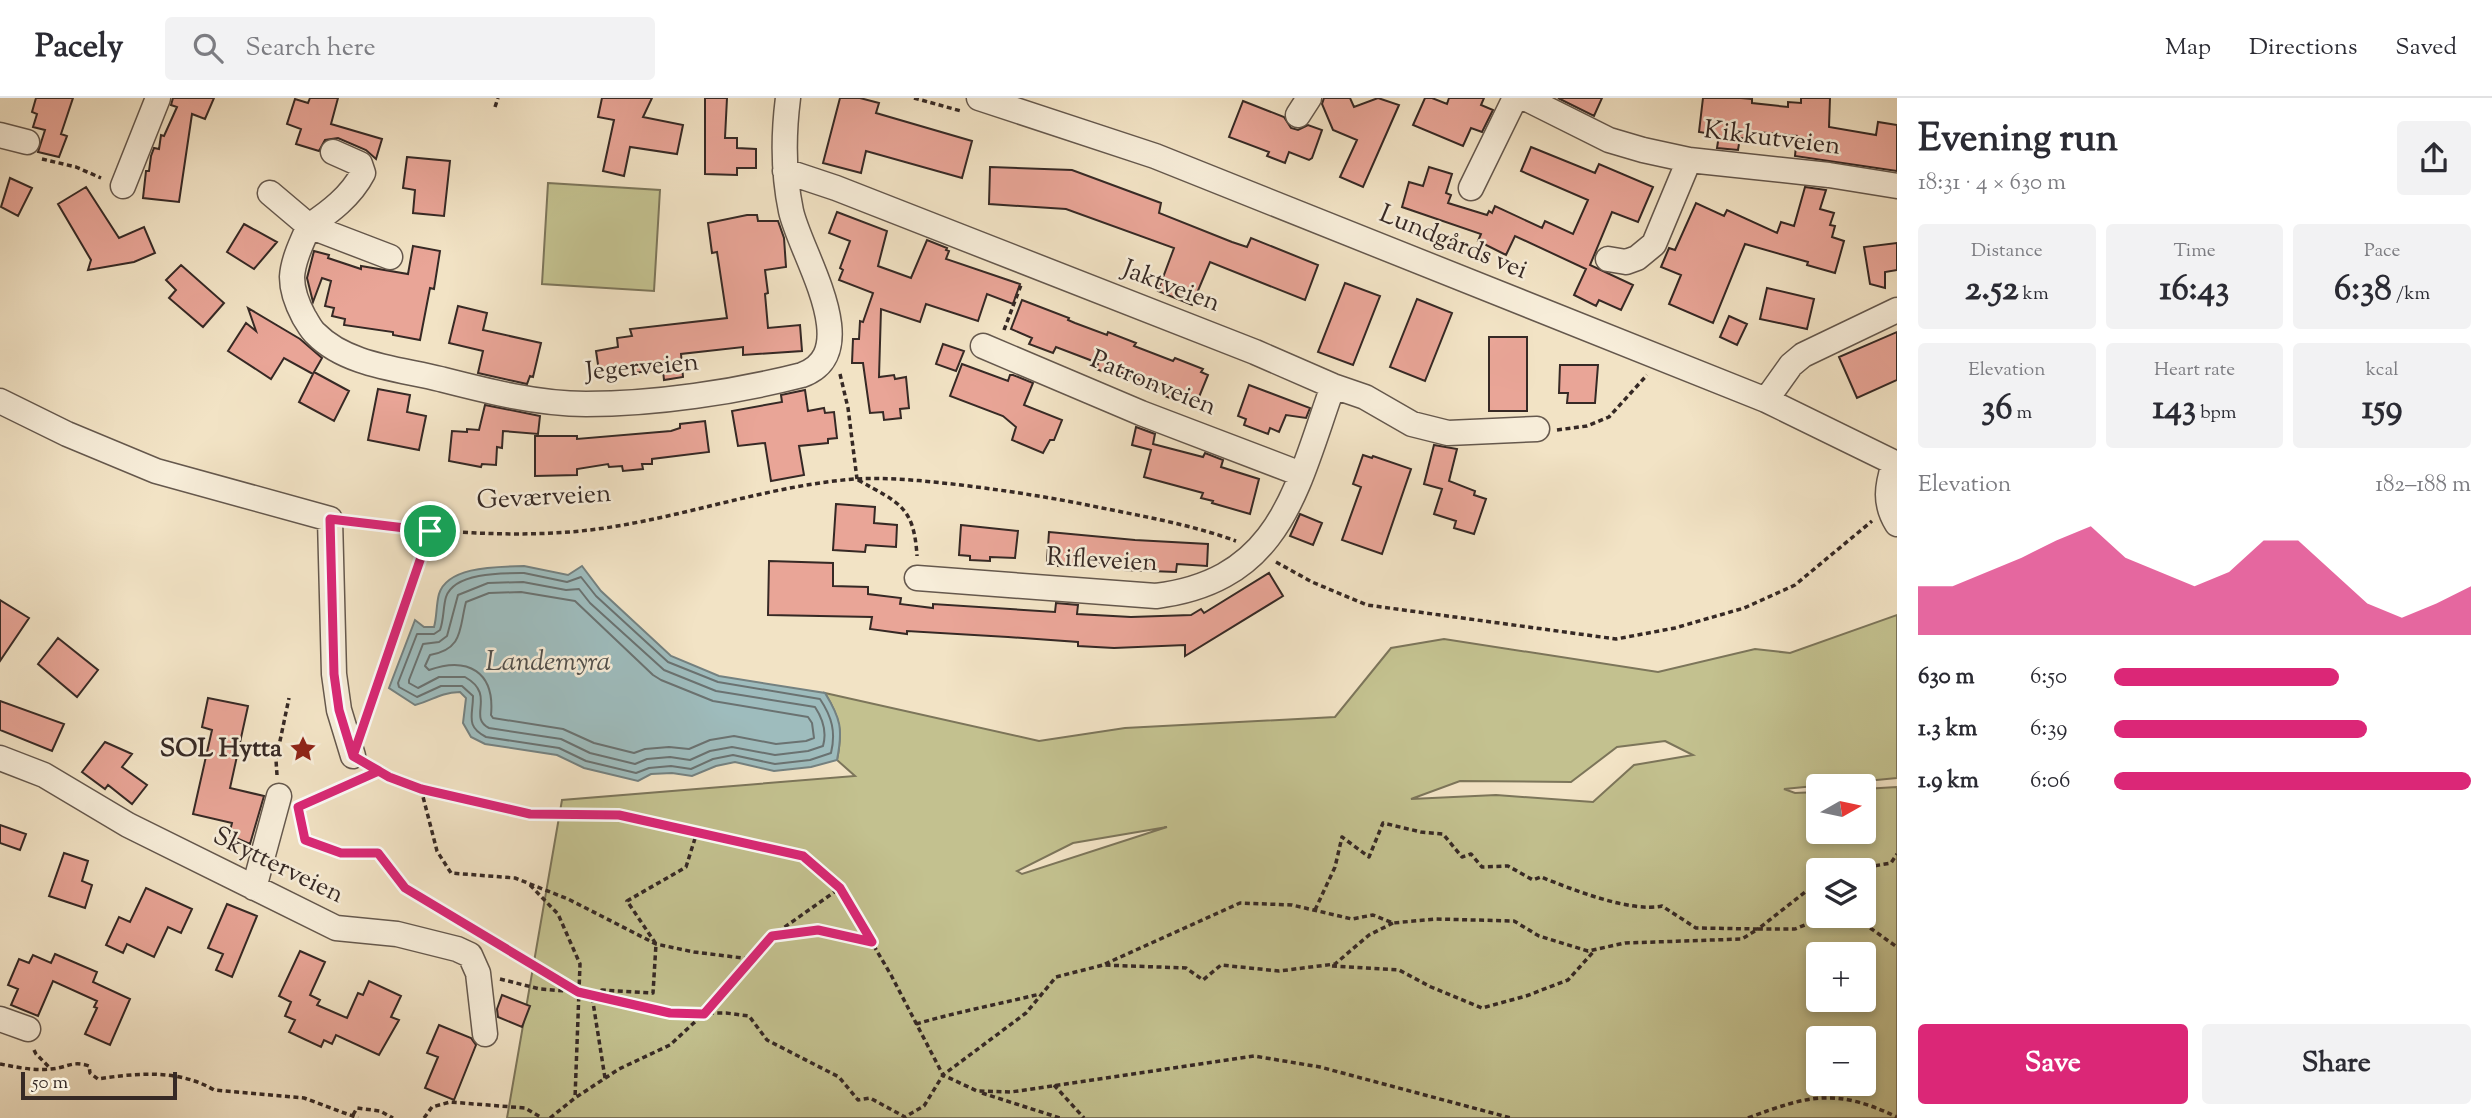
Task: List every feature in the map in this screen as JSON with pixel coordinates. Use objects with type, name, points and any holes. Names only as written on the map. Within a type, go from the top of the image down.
[{"type":"street","points":[[123,186],[158,98]]},
{"type":"street","points":[[788,98],[785,171],[797,232],[827,310],[829,344],[825,360]]},
{"type":"street","name":"Lundgårds vei","points":[[979,98],[1155,156],[1766,400],[1896,464]]},
{"type":"street","points":[[1471,188],[1516,98]]},
{"type":"street","name":"Kikkutveien","points":[[1525,98],[1609,140],[1643,150],[1689,159],[1897,186]]},
{"type":"street","points":[[0,135],[27,142]]},
{"type":"street","points":[[309,226],[333,210],[358,183],[363,173],[360,163],[333,152]]},
{"type":"street","points":[[1608,259],[1626,262],[1637,258],[1654,244],[1689,159]]},
{"type":"street","name":"Jaktveien","points":[[785,171],[836,188],[1255,352],[1365,397],[1412,424],[1431,430],[1467,434],[1537,429]]},
{"type":"street","points":[[270,193],[309,226],[390,257]]},
{"type":"street","name":"Jegerveien","points":[[309,226],[292,275],[296,303],[314,333],[342,352],[363,360],[479,389],[584,404],[633,402],[784,380],[811,372],[825,360]]},
{"type":"street","points":[[1766,400],[1791,365],[1803,355],[1897,310]]},
{"type":"street","name":"Patronveien","points":[[990,349],[1141,413],[1301,474]]},
{"type":"street","name":"Rifleveien","points":[[917,578],[1156,596],[1190,591],[1236,569],[1269,539],[1287,508],[1333,386]]},
{"type":"street","points":[[0,401],[67,434],[156,471],[330,519],[334,674],[339,710],[353,756]]},
{"type":"street","points":[[1886,522],[1889,509],[1886,490],[1896,464]]},
{"type":"street","name":"Skytterveien","points":[[0,758],[44,775],[128,825],[336,928],[397,934],[457,949],[470,955],[475,961],[478,973]]},
{"type":"street","points":[[254,888],[279,796]]},
{"type":"street","points":[[478,973],[485,1034]]},
{"type":"street","points":[[0,1019],[28,1029]]},
{"type":"path","points":[[495,107],[498,98]]},
{"type":"path","points":[[27,142],[32,153],[44,160],[76,167],[123,186]]},
{"type":"path","points":[[990,349],[1029,264]]},
{"type":"path","points":[[825,360],[838,368],[848,408],[857,479],[895,501],[908,513],[915,532],[917,578]]},
{"type":"path","points":[[1537,429],[1587,426],[1609,417],[1649,373]]},
{"type":"path","name":"Geværveien","points":[[330,519],[430,531],[516,533],[589,530],[638,522],[794,487],[857,479],[915,480],[1035,494],[1202,528],[1240,542]]},
{"type":"path","points":[[1268,558],[1312,582],[1367,605],[1616,639],[1687,625],[1744,608],[1795,585],[1886,522]]},
{"type":"path","points":[[430,531],[353,756],[379,771],[421,789],[530,814],[619,815],[803,856],[840,888],[943,1075],[977,1091],[1060,1118]]},
{"type":"path","points":[[279,796],[276,760],[289,698]]},
{"type":"path","points":[[379,771],[298,807],[305,840],[341,853],[378,853],[405,888],[578,992]]},
{"type":"path","points":[[421,789],[437,851],[451,873],[514,878],[568,899],[656,944],[751,959]]},
{"type":"path","points":[[1315,910],[1335,867],[1342,837],[1369,857],[1383,823],[1443,834],[1462,857],[1471,855],[1482,867],[1508,866],[1533,880],[1541,877],[1585,894],[1649,909],[1662,906],[1696,928],[1795,929],[1806,924]]},
{"type":"path","points":[[592,996],[602,990],[653,993],[656,944],[627,901],[686,867],[697,832]]},
{"type":"path","points":[[1876,866],[1891,863],[1897,854]]},
{"type":"path","points":[[529,884],[558,914],[580,964],[575,1098]]},
{"type":"path","points":[[550,1118],[619,1069],[670,1045],[704,1014],[772,936],[840,888]]},
{"type":"path","points":[[1103,965],[1186,968],[1203,980],[1221,965],[1279,971],[1335,964],[1370,935],[1393,923],[1436,919],[1514,921],[1539,936],[1588,951],[1625,943],[1742,939],[1806,891]]},
{"type":"path","points":[[478,973],[540,989],[578,992],[670,1013],[726,1013],[748,1016],[767,1040],[839,1077],[858,1100],[870,1098],[906,1118],[924,1106],[943,1075],[1026,1013],[1056,977],[1103,965],[1240,903],[1292,905],[1352,919],[1373,915],[1393,923]]},
{"type":"path","points":[[1870,928],[1897,947]]},
{"type":"path","points":[[772,936],[818,930],[872,942]]},
{"type":"path","points":[[1325,965],[1399,970],[1431,987],[1482,1008],[1568,980],[1597,949]]},
{"type":"path","points":[[916,1024],[1042,993]]},
{"type":"path","points":[[592,996],[605,1078]]},
{"type":"path","points":[[977,1091],[1011,1092],[1254,1056],[1320,1067],[1511,1118]]},
{"type":"path","points":[[0,1064],[27,1069],[51,1069],[78,1062],[89,1066],[90,1073],[98,1079],[173,1074],[214,1090],[304,1098],[358,1118]]},
{"type":"path","points":[[1054,1085],[1084,1118]]},
{"type":"path","points":[[1748,1118],[1791,1102],[1829,1097],[1870,1104],[1897,1117]]},
{"type":"path","points":[[424,1118],[432,1107],[450,1102],[526,1108],[542,1118]]},
{"type":"path","points":[[353,1115],[357,1108],[380,1111],[393,1118]]},
{"type":"shaded area","points":[[548,183],[660,190],[654,291],[542,284]]},
{"type":"shaded area","points":[[1897,615],[1897,778],[1876,780],[1876,774],[1806,774],[1806,787],[1784,789],[1795,793],[1806,793],[1806,844],[1876,844],[1876,788],[1897,787],[1897,1118],[507,1118],[562,800],[855,776],[837,760],[839,725],[825,693],[1039,741],[1125,728],[1335,717],[1391,648],[1444,639],[1658,672],[1755,649],[1790,653]],"holes":[[[1665,741],[1693,755],[1634,765],[1593,802],[1496,795],[1411,799],[1460,781],[1571,782],[1617,747]],[[1167,827],[1022,874],[1017,871],[1073,843]]]},
{"type":"water","name":"Landemyra","points":[[524,566],[568,575],[582,566],[601,591],[671,656],[719,676],[825,693],[839,725],[837,760],[811,767],[774,771],[735,762],[692,776],[651,774],[638,781],[584,768],[557,755],[485,744],[471,737],[463,723],[466,698],[460,692],[441,695],[415,705],[389,688],[415,620],[424,627],[434,627],[439,594],[444,585],[453,578],[476,570]]},
{"type":"building","points":[[36,98],[73,98],[61,134],[67,136],[59,157],[38,152],[45,130],[33,127],[37,114],[32,112]]},
{"type":"building","points":[[173,98],[214,98],[205,119],[192,114],[179,202],[143,198],[146,171],[149,171],[151,156],[154,148],[159,149],[161,135],[164,136],[177,107],[171,105]]},
{"type":"building","points":[[310,98],[338,98],[331,124],[382,139],[376,159],[366,150],[338,138],[325,140],[319,151],[296,144],[301,129],[287,124],[295,99],[308,103]]},
{"type":"building","points":[[602,98],[652,98],[643,117],[683,125],[677,154],[630,147],[624,176],[603,171],[614,120],[598,117]]},
{"type":"building","points":[[705,98],[727,98],[725,138],[737,138],[737,148],[756,149],[756,168],[737,168],[737,175],[705,174]]},
{"type":"building","points":[[840,98],[860,98],[879,103],[876,113],[972,141],[962,178],[866,151],[861,173],[823,163]]},
{"type":"building","points":[[1324,98],[1350,98],[1354,107],[1378,98],[1399,105],[1363,187],[1340,177],[1357,140],[1333,130],[1322,104]]},
{"type":"building","points":[[1425,98],[1447,104],[1449,98],[1484,98],[1481,105],[1493,110],[1482,132],[1471,128],[1463,146],[1413,125]]},
{"type":"building","points":[[1558,98],[1602,98],[1594,116]]},
{"type":"building","points":[[1703,98],[1752,99],[1752,103],[1788,107],[1788,102],[1801,103],[1801,98],[1830,98],[1829,127],[1876,135],[1878,122],[1897,125],[1897,171],[1795,156],[1797,136],[1748,131],[1747,139],[1740,138],[1738,150],[1717,148],[1719,135],[1699,132]]},
{"type":"building","points":[[1243,101],[1284,117],[1291,128],[1298,130],[1308,125],[1322,130],[1312,158],[1309,160],[1289,152],[1285,163],[1267,156],[1269,152],[1229,137]]},
{"type":"building","points":[[1531,147],[1595,173],[1599,164],[1653,187],[1638,222],[1612,212],[1590,265],[1633,285],[1621,310],[1599,300],[1596,306],[1574,295],[1586,269],[1515,236],[1506,255],[1478,241],[1481,234],[1402,207],[1409,182],[1423,186],[1429,167],[1452,174],[1446,193],[1451,195],[1448,203],[1487,215],[1489,211],[1492,213],[1495,206],[1542,228],[1545,221],[1573,234],[1588,200],[1521,171]]},
{"type":"building","points":[[407,157],[450,161],[444,216],[413,213],[415,190],[403,188]]},
{"type":"building","points":[[990,167],[1072,170],[1161,203],[1159,213],[1232,242],[1247,247],[1251,238],[1318,265],[1305,300],[1210,262],[1192,305],[1158,291],[1174,248],[1066,209],[989,204]]},
{"type":"building","points":[[10,178],[32,188],[18,216],[1,207]]},
{"type":"building","points":[[86,187],[119,238],[144,227],[155,253],[134,262],[88,270],[91,260],[58,204]]},
{"type":"building","points":[[1805,187],[1826,190],[1820,209],[1834,213],[1830,225],[1835,226],[1832,237],[1844,241],[1835,273],[1807,265],[1808,262],[1745,244],[1713,323],[1669,304],[1681,275],[1661,267],[1669,248],[1675,250],[1696,203],[1724,216],[1727,210],[1777,233],[1781,222],[1794,226]]},
{"type":"building","points":[[837,212],[887,231],[878,266],[911,278],[927,240],[947,248],[949,251],[946,259],[1020,284],[1013,304],[987,294],[978,321],[926,304],[920,322],[881,309],[879,377],[906,377],[909,408],[900,409],[901,418],[884,420],[883,412],[870,413],[863,363],[852,363],[853,339],[859,339],[860,321],[863,322],[873,293],[839,280],[843,270],[840,268],[850,241],[829,233]]},
{"type":"building","points":[[757,215],[758,221],[778,221],[784,238],[786,267],[765,270],[768,328],[800,325],[802,351],[743,355],[743,347],[681,354],[683,377],[664,380],[663,370],[654,370],[600,378],[596,351],[618,347],[617,338],[632,336],[630,329],[727,318],[717,252],[712,253],[708,223]]},
{"type":"building","points":[[244,224],[277,242],[254,269],[227,252]]},
{"type":"building","points":[[1897,243],[1897,270],[1885,272],[1885,288],[1870,284],[1864,247]]},
{"type":"building","points":[[413,246],[440,251],[434,289],[430,288],[420,340],[393,335],[393,332],[344,325],[345,319],[332,316],[334,308],[325,306],[331,281],[322,278],[313,302],[307,278],[314,251],[361,269],[361,266],[408,274]]},
{"type":"building","points":[[181,265],[224,303],[203,327],[169,298],[176,290],[166,280]]},
{"type":"building","points":[[1345,283],[1380,296],[1353,365],[1318,352]]},
{"type":"building","points":[[1767,288],[1814,299],[1807,329],[1760,319]]},
{"type":"building","points":[[1417,299],[1452,313],[1425,381],[1390,367]]},
{"type":"building","points":[[1022,300],[1069,318],[1068,320],[1075,323],[1136,343],[1134,346],[1173,361],[1175,358],[1203,369],[1201,372],[1208,375],[1197,402],[1188,399],[1186,404],[1162,395],[1164,390],[1156,386],[1122,373],[1120,378],[1096,369],[1098,364],[1056,347],[1053,353],[1029,344],[1032,338],[1011,329]]},
{"type":"building","points":[[458,306],[487,313],[483,330],[541,343],[533,377],[530,376],[527,384],[478,373],[483,351],[449,343]]},
{"type":"building","points":[[248,308],[300,339],[322,358],[314,372],[349,391],[334,421],[299,402],[313,374],[284,358],[271,379],[228,351],[246,323],[256,331]]},
{"type":"building","points":[[1729,316],[1747,324],[1737,345],[1720,337]]},
{"type":"building","points":[[1897,332],[1897,380],[1857,398],[1839,357]]},
{"type":"building","points":[[1489,337],[1527,337],[1527,411],[1489,411]]},
{"type":"building","points":[[943,344],[964,351],[956,371],[936,364]]},
{"type":"building","points":[[962,364],[1008,381],[1010,375],[1013,375],[1033,383],[1024,405],[1062,420],[1054,440],[1050,440],[1043,453],[1012,440],[1016,427],[1003,416],[950,396]]},
{"type":"building","points":[[1560,365],[1598,365],[1595,403],[1567,403],[1568,393],[1559,393]]},
{"type":"building","points":[[1249,385],[1310,408],[1306,418],[1286,415],[1279,432],[1270,428],[1268,434],[1244,425],[1246,419],[1238,416]]},
{"type":"building","points":[[378,389],[410,395],[407,412],[426,416],[419,450],[368,440]]},
{"type":"building","points":[[805,390],[808,411],[824,408],[825,413],[834,412],[837,438],[828,439],[828,443],[799,446],[804,475],[771,481],[765,443],[738,446],[732,411],[782,402],[781,395]]},
{"type":"building","points":[[485,405],[540,416],[538,434],[503,431],[502,448],[497,447],[496,465],[482,464],[481,467],[449,461],[452,431],[479,430]]},
{"type":"building","points":[[705,421],[709,452],[652,459],[652,464],[642,464],[643,469],[623,471],[622,466],[609,467],[608,464],[577,469],[577,475],[535,476],[535,436],[577,436],[577,439],[671,431],[680,428],[680,424]]},
{"type":"building","points":[[1136,427],[1155,434],[1153,444],[1203,457],[1205,453],[1223,460],[1221,467],[1259,479],[1250,514],[1212,503],[1213,501],[1201,498],[1203,493],[1144,477],[1151,450],[1132,445]]},
{"type":"building","points":[[1434,445],[1457,449],[1449,481],[1475,491],[1474,495],[1486,499],[1474,534],[1454,528],[1456,521],[1434,514],[1442,489],[1424,484]]},
{"type":"building","points":[[1363,455],[1411,469],[1382,554],[1342,540],[1361,487],[1353,484]]},
{"type":"building","points":[[836,504],[875,507],[874,523],[897,525],[896,547],[866,545],[865,552],[833,550]]},
{"type":"building","points":[[1300,514],[1322,523],[1313,545],[1290,536]]},
{"type":"building","points":[[961,525],[1018,531],[1015,558],[990,557],[990,561],[970,560],[970,556],[959,555]]},
{"type":"building","points":[[1049,532],[1208,544],[1207,566],[1177,564],[1176,572],[1124,570],[1125,565],[1086,562],[1079,563],[1078,567],[1058,566],[1058,562],[1047,561]]},
{"type":"building","points":[[769,561],[833,563],[833,586],[868,587],[868,594],[901,598],[900,604],[933,608],[933,604],[1055,612],[1056,603],[1078,605],[1077,614],[1131,617],[1191,615],[1201,609],[1204,613],[1269,573],[1283,596],[1185,656],[1185,645],[1114,648],[1078,646],[1078,642],[1008,637],[907,631],[907,634],[870,629],[872,617],[768,615]]},
{"type":"building","points":[[0,600],[29,618],[0,661]]},
{"type":"building","points":[[58,638],[98,670],[77,697],[38,664]]},
{"type":"building","points":[[208,698],[248,706],[230,788],[264,796],[250,844],[229,835],[232,823],[193,814],[212,730],[202,727]]},
{"type":"building","points":[[0,701],[64,724],[52,751],[0,730]]},
{"type":"building","points":[[105,742],[132,754],[122,767],[147,785],[132,804],[108,785],[105,789],[82,772]]},
{"type":"building","points":[[0,825],[26,834],[20,850],[0,843]]},
{"type":"building","points":[[64,853],[88,861],[82,881],[92,885],[85,908],[49,896]]},
{"type":"building","points":[[146,888],[192,909],[181,933],[168,927],[154,957],[127,944],[123,953],[106,945],[119,917],[130,922]]},
{"type":"building","points":[[227,904],[257,916],[232,977],[216,970],[223,954],[208,948]]},
{"type":"building","points":[[300,951],[325,962],[310,995],[320,1000],[317,1005],[347,1018],[358,993],[363,995],[369,981],[401,996],[391,1017],[399,1020],[379,1055],[336,1035],[332,1044],[324,1040],[321,1047],[289,1032],[295,1020],[285,1016],[291,1002],[279,996]]},
{"type":"building","points":[[55,954],[97,972],[93,982],[130,999],[110,1045],[85,1034],[97,1008],[94,1007],[97,1001],[53,981],[38,1016],[11,1005],[18,989],[8,985],[19,959],[29,963],[33,955],[51,963]]},
{"type":"building","points":[[502,995],[530,1006],[522,1027],[498,1017],[497,1009]]},
{"type":"building","points":[[439,1025],[471,1038],[476,1045],[454,1100],[425,1088],[438,1057],[427,1053]]},
{"type":"place","name":"SOL Hytta","points":[[303,749]]},
{"type":"route","points":[[430,531],[330,519],[334,674],[339,710],[353,756],[389,777],[421,789],[530,814],[619,815],[803,856],[840,888],[872,942],[818,930],[772,936],[704,1014],[670,1013],[578,992],[405,888],[378,853],[341,853],[305,840],[298,807],[379,771],[353,756],[430,531]]}]
